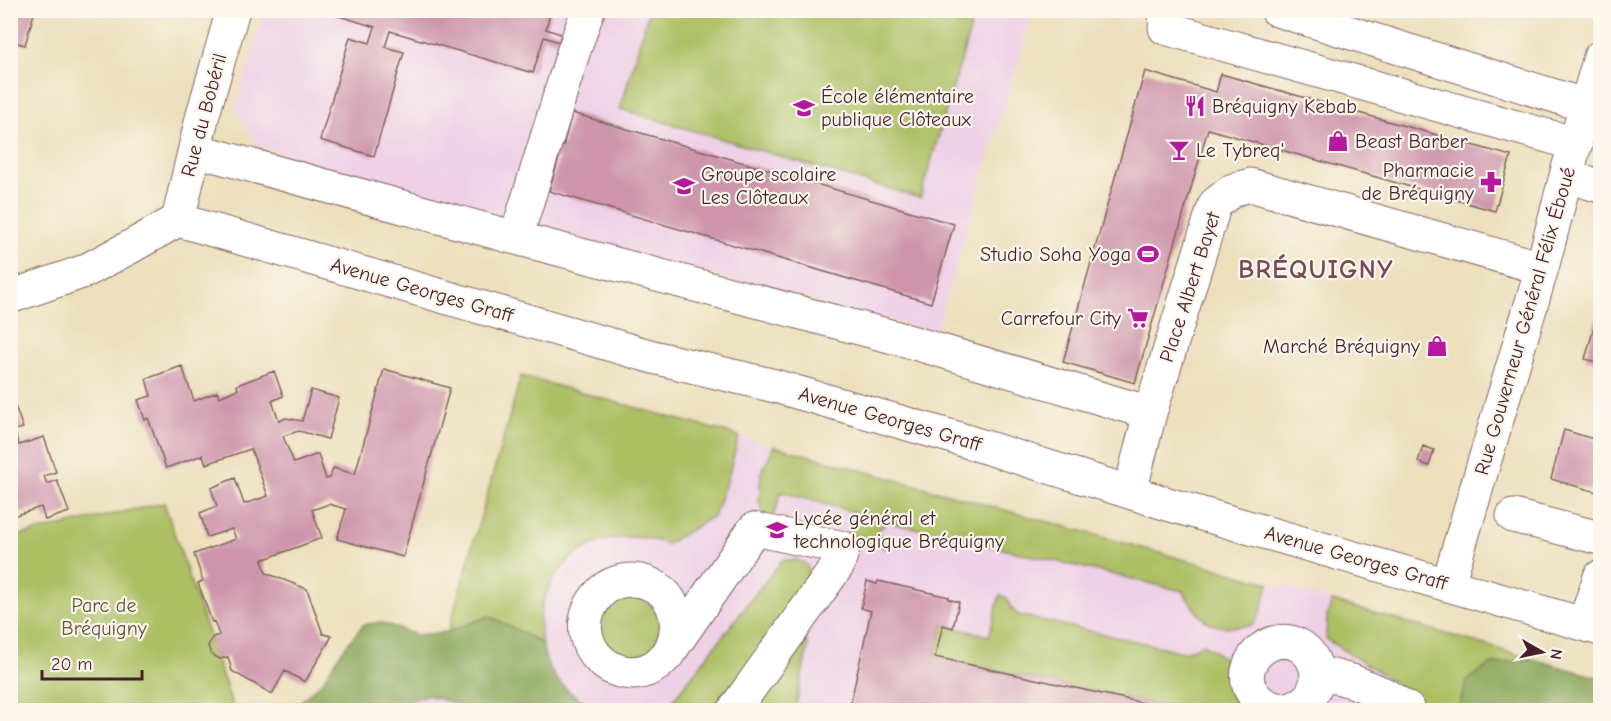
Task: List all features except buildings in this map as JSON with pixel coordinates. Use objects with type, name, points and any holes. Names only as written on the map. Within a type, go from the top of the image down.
[{"type":"street","name":"Rue du Bobéril","points":[[178,220],[215,71],[233,10]]},
{"type":"street","points":[[516,238],[588,10]]},
{"type":"street","points":[[1166,10],[1165,28],[1576,144]]},
{"type":"street","points":[[1277,10],[1587,106]]},
{"type":"street","name":"Rue Gouverneur Général Félix Éboué","points":[[1448,584],[1542,268],[1600,57]]},
{"type":"street","points":[[195,150],[516,238],[901,339],[1150,413]]},
{"type":"street","points":[[1566,176],[1600,186]]},
{"type":"street","name":"Place Albert Bayet","points":[[1128,491],[1215,204],[1233,190],[1250,185],[1542,268]]},
{"type":"street","points":[[10,297],[85,271],[178,220]]},
{"type":"street","name":"Avenue Georges Graff","points":[[178,220],[653,357],[798,392],[1182,508],[1592,626]]},
{"type":"street","points":[[1513,516],[1600,538]]},
{"type":"street","points":[[668,654],[754,529],[843,548],[838,565],[734,711]]},
{"type":"street","points":[[1592,626],[1600,577]]},
{"type":"street","points":[[1276,642],[1298,645],[1314,661],[1317,672],[1312,694],[1305,703],[1283,711],[1262,704],[1249,685],[1248,673],[1251,662],[1257,653],[1276,642]]},
{"type":"street","points":[[1317,672],[1352,681],[1384,694],[1409,711]]},
{"type":"shaded area","name":"Groupe scolaire Les Clôteaux","points":[[264,11],[1033,11],[936,332],[519,226],[258,146],[236,109]]},
{"type":"shaded area","name":"Lycée général et technologique Bréquigny","points":[[521,376],[1300,591],[1600,678],[1600,710],[287,710],[448,632]]},
{"type":"green space","points":[[649,11],[916,11],[971,27],[920,198],[620,109]]},
{"type":"green space","points":[[521,376],[739,436],[714,516],[667,544],[634,537],[603,541],[575,555],[563,566],[550,585],[542,604],[540,631],[542,643],[489,616],[448,632]]},
{"type":"green space","points":[[774,446],[1269,583],[1261,611],[1253,625],[1218,626],[1204,619],[1197,612],[1183,591],[888,522],[877,531],[890,549],[847,538],[854,512],[781,492],[773,518],[764,514],[759,502],[761,473]]},
{"type":"green space","name":"Parc de Bréquigny","points":[[164,503],[234,710],[11,710],[11,537]]},
{"type":"green space","points":[[782,560],[797,560],[807,565],[810,577],[724,710],[672,710],[667,708]]},
{"type":"green space","points":[[1000,595],[1007,598],[1011,608],[1018,615],[1184,652],[1203,644],[1222,658],[1234,672],[1237,685],[1233,710],[1179,710],[935,657],[943,625],[989,636]]},
{"type":"green space","points":[[630,597],[651,606],[660,627],[651,648],[630,657],[609,648],[600,627],[609,606]]},
{"type":"green space","points":[[1332,601],[1533,659],[1489,665],[1467,681],[1458,710],[1425,710],[1391,681],[1326,639],[1327,616]]},
{"type":"green space","points":[[489,616],[542,643],[551,671],[570,692],[595,706],[614,710],[475,710],[427,695],[383,710],[291,710],[323,681],[342,651],[363,625],[380,622],[416,635],[448,632]]},
{"type":"green space","points":[[802,638],[807,639],[808,646],[795,710],[747,710]]},
{"type":"green space","points":[[1533,659],[1600,678],[1600,710],[1458,710],[1467,681],[1489,665]]},
{"type":"place","name":"Bréquigny Kebab","points":[[1195,106]]},
{"type":"place","name":"École élémentaire publique Clôteaux","points":[[804,108]]},
{"type":"place","name":"Beast Barber","points":[[1338,141]]},
{"type":"place","name":"Le Tybreq'","points":[[1179,150]]},
{"type":"place","name":"Pharmacie de Bréquigny","points":[[1491,182]]},
{"type":"place","name":"Groupe scolaire Les Clôteaux","points":[[684,186]]},
{"type":"place","name":"Studio Soha Yoga","points":[[1148,254]]},
{"type":"place","name":"Carrefour City","points":[[1138,318]]},
{"type":"place","name":"Marché Bréquigny","points":[[1437,346]]},
{"type":"place","name":"Lycée général et technologique Bréquigny","points":[[777,530]]},
{"type":"district","name":"BRÉQUIGNY","points":[[1316,270]]}]
